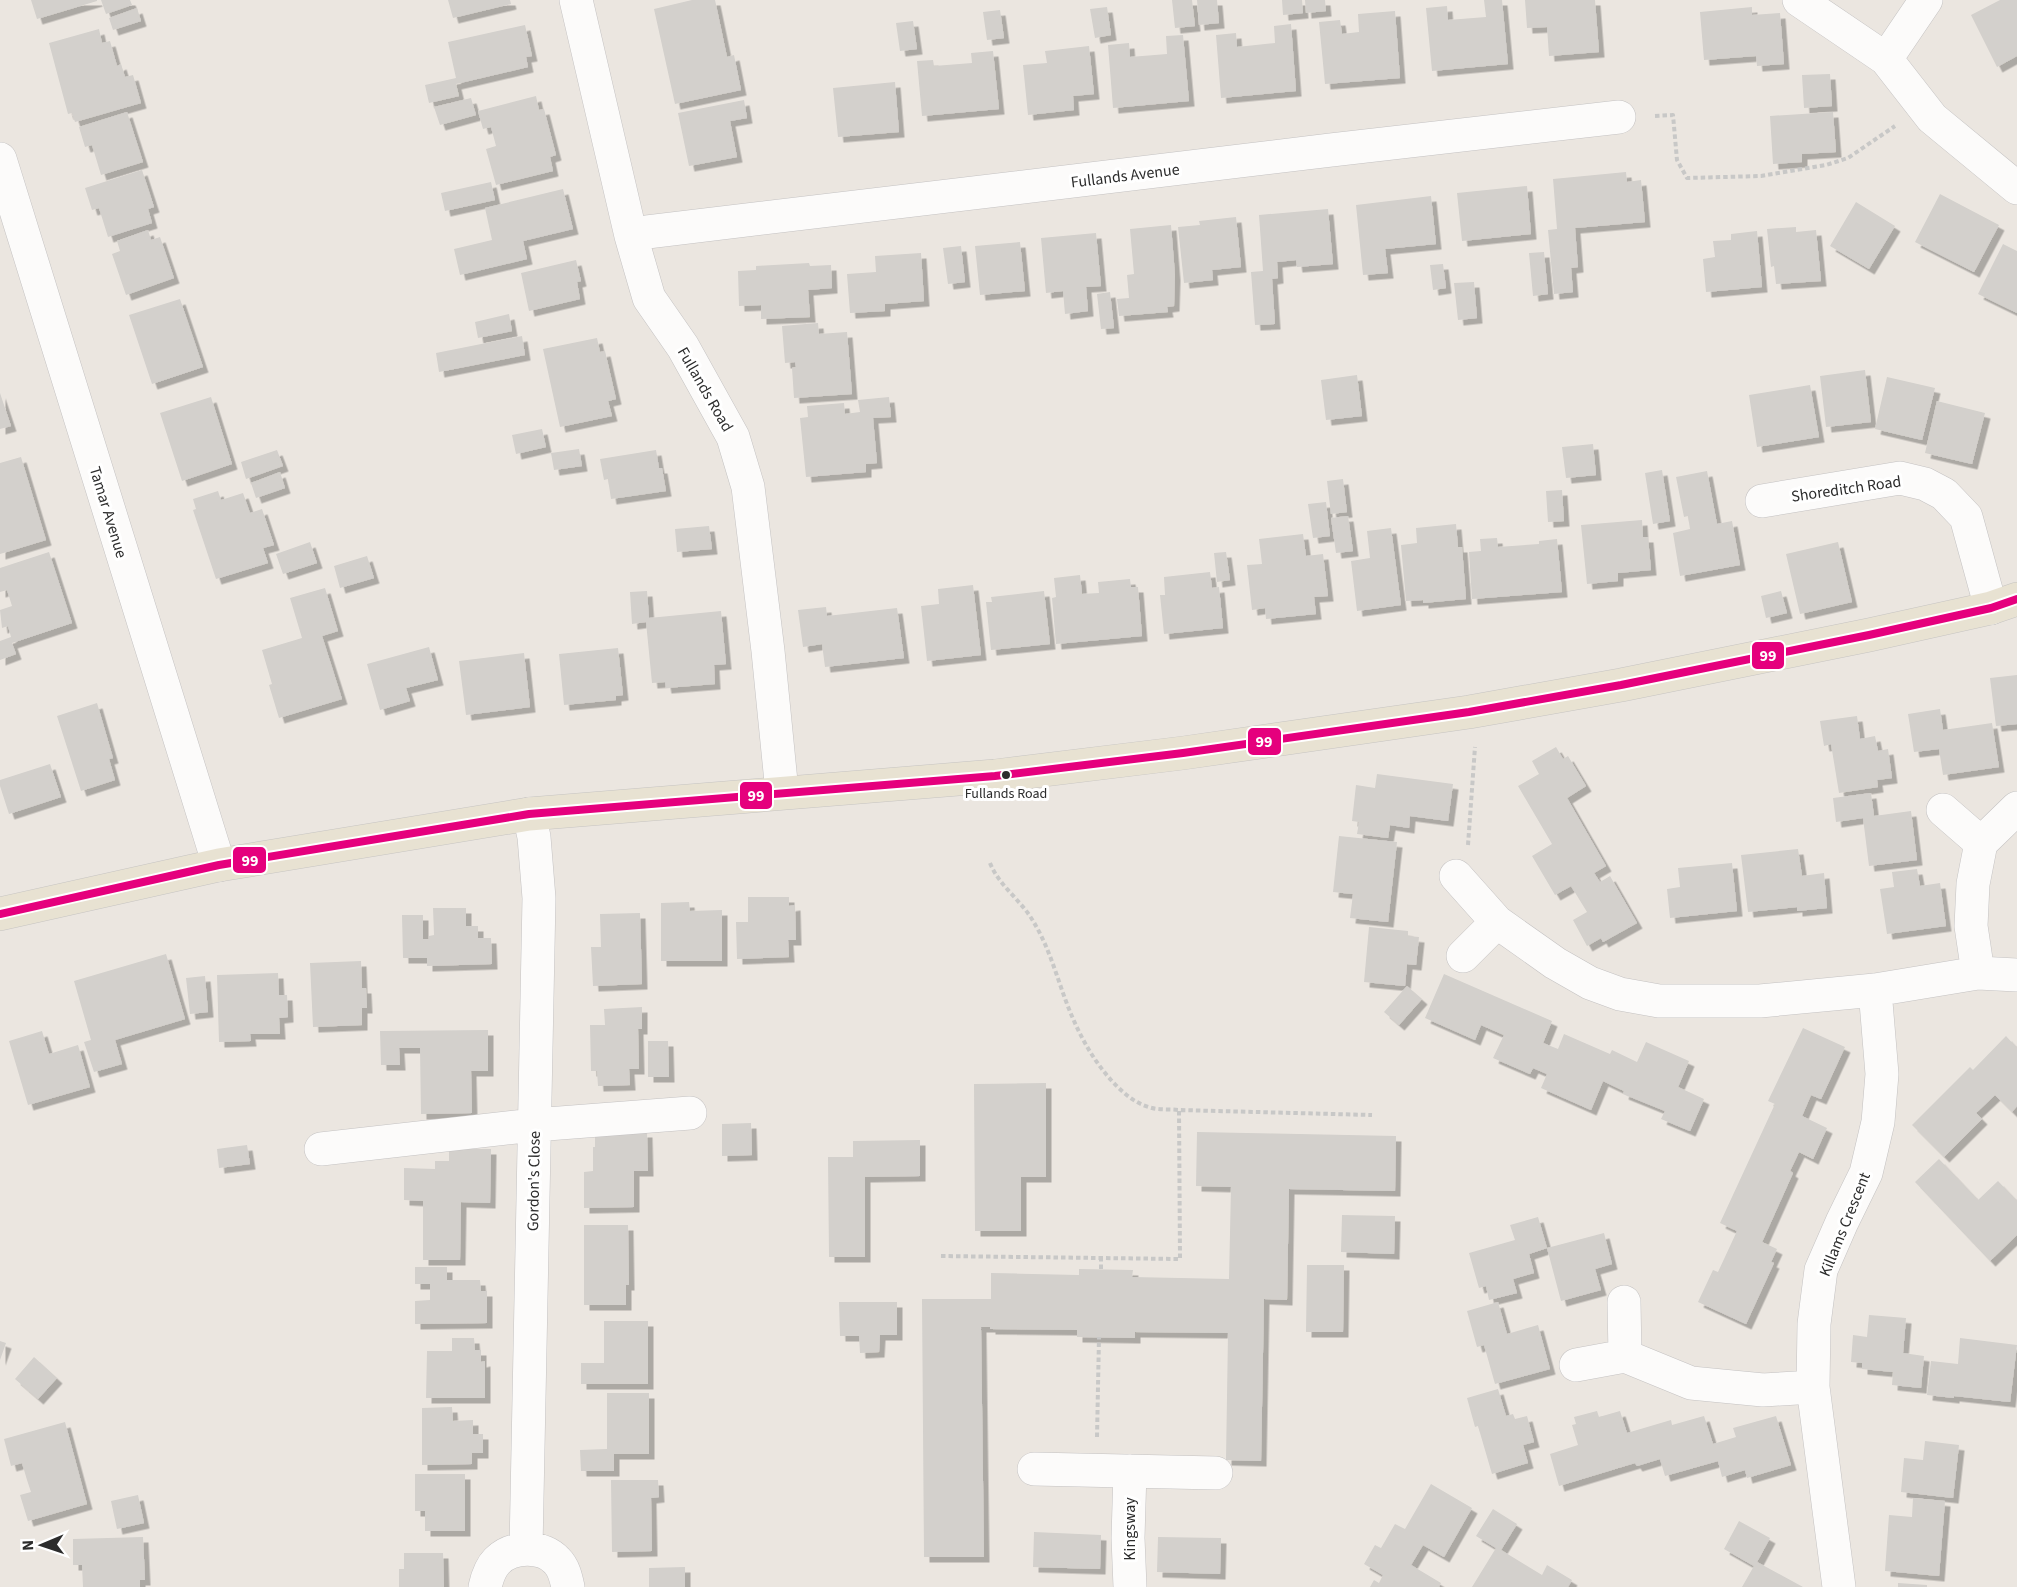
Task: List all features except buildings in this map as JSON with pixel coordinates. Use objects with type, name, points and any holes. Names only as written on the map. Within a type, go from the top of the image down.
[{"type":"main road","name":"Shoreditch Road","points":[[0,914],[219,865],[529,814],[1007,775],[1184,753],[1469,712],[1622,685],[1869,635],[2004,603]]},
{"type":"street","name":"Fullands Road","points":[[576,0],[631,236],[649,298],[682,347],[733,437],[748,487],[782,792]]},
{"type":"street","points":[[1799,0],[1886,59],[1932,118],[2017,188]]},
{"type":"street","points":[[1886,59],[1926,0]]},
{"type":"street","name":"Fullands Avenue","points":[[631,236],[646,232],[1619,117]]},
{"type":"street","name":"Tamar Avenue","points":[[0,159],[219,865]]},
{"type":"street","name":"Shoreditch Road","points":[[1762,501],[1900,478],[1925,483],[1944,494],[1966,517],[2004,603]]},
{"type":"street","points":[[1978,973],[1971,926],[1973,884],[1981,843],[2017,808]]},
{"type":"street","points":[[1943,810],[1981,843]]},
{"type":"street","name":"Gordon's Close","points":[[526,1549],[539,898],[534,837],[529,814]]},
{"type":"street","points":[[1456,876],[1497,922],[1555,963],[1590,983],[1620,994],[1659,1001],[1760,1001],[1875,990],[1978,973],[2017,975]]},
{"type":"street","points":[[1463,956],[1497,922]]},
{"type":"street","name":"Killams Crescent","points":[[1839,1587],[1813,1387],[1814,1324],[1821,1270],[1866,1173],[1878,1122],[1882,1074],[1875,990]]},
{"type":"street","points":[[321,1149],[534,1125],[690,1113]]},
{"type":"street","points":[[1624,1302],[1625,1356]]},
{"type":"street","points":[[1576,1365],[1625,1356],[1691,1383],[1763,1390],[1813,1387]]},
{"type":"street","points":[[1034,1469],[1216,1473]]},
{"type":"street","name":"Kingsway","points":[[1130,1471],[1128,1538],[1130,1587]]},
{"type":"street","points":[[485,1587],[488,1575],[497,1561],[510,1552],[526,1549],[543,1552],[557,1561],[566,1576],[568,1587]]},
{"type":"path","points":[[1619,117],[1673,115],[1677,160],[1687,178],[1761,176],[1826,165],[1848,158],[1890,130],[1921,104]]},
{"type":"path","points":[[1456,876],[1468,849],[1476,753],[1469,712]]},
{"type":"path","points":[[990,863],[996,878],[1017,897],[1034,922],[1049,953],[1070,1013],[1082,1038],[1100,1068],[1123,1094],[1151,1107],[1179,1110],[1372,1115]]},
{"type":"path","points":[[941,1256],[1180,1259],[1179,1110]]},
{"type":"path","points":[[1101,1257],[1101,1269]]},
{"type":"path","points":[[1097,1470],[1099,1337]]},
{"type":"transit line","name":"99","points":[[0,914],[219,865],[529,814],[995,776],[1183,753],[1469,712],[1621,685],[1869,635],[1991,608],[2017,599]]},
{"type":"place","name":"Fullands Road","points":[[1006,775]]}]
